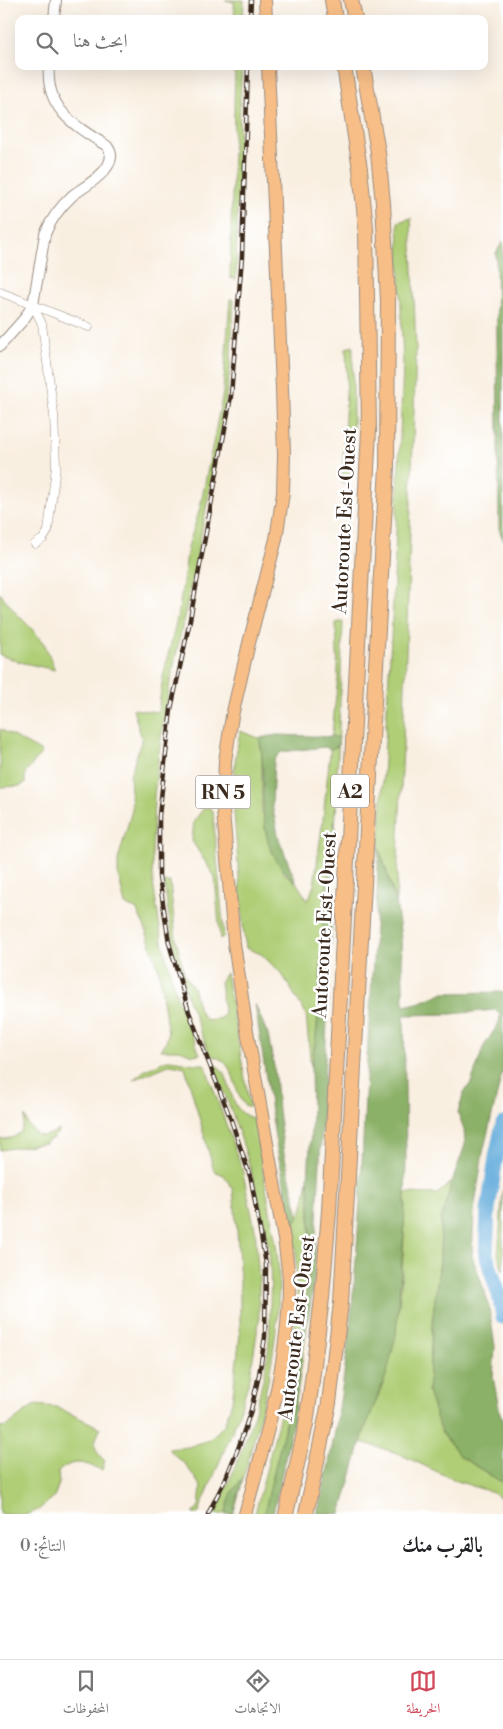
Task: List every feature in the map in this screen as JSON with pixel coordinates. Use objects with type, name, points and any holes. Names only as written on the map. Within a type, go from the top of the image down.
[{"type":"highway","points":[[332,0],[334,15]]},
{"type":"highway","points":[[351,0],[354,15]]},
{"type":"highway","name":"Autoroute Est-Ouest","points":[[286,1514],[306,1424],[322,1298],[327,1240],[369,430],[366,228],[360,169],[345,70]]},
{"type":"highway","name":"Autoroute Est-Ouest","points":[[306,1514],[329,1403],[341,1303],[387,466],[388,300],[383,203],[378,152],[364,70]]},
{"type":"main road","points":[[266,0],[266,15]]},
{"type":"main road","name":"RN 5","points":[[245,1514],[263,1446],[282,1358],[289,1277],[234,943],[223,811],[225,761],[232,716],[276,539],[283,493],[282,388],[268,70]]},
{"type":"street","points":[[54,15],[56,0]]},
{"type":"street","points":[[0,346],[24,319],[33,305],[45,234],[53,217],[73,196],[93,182],[106,168],[111,154],[107,146],[72,123],[59,109],[51,91],[49,70]]},
{"type":"street","points":[[0,292],[90,328]]},
{"type":"street","points":[[33,305],[42,324],[54,415],[56,467],[48,531],[44,539],[36,544]]},
{"type":"green space","points":[[225,0],[244,0],[243,15],[235,15],[234,2]]},
{"type":"green space","points":[[235,70],[242,70],[236,279],[230,278]]},
{"type":"green space","points":[[411,218],[416,350],[396,902],[379,847],[393,603],[403,366],[398,222]]},
{"type":"green space","points":[[503,241],[503,540],[499,529],[496,253]]},
{"type":"green space","points":[[230,299],[234,300],[230,369],[223,420],[169,688],[154,796],[153,883],[162,941],[178,1000],[200,1054],[193,1055],[180,1050],[161,1050],[168,1034],[159,971],[144,925],[136,909],[125,905],[118,873],[118,860],[132,810],[130,775],[142,739],[133,709],[158,712],[163,677],[179,610],[188,547],[200,508],[223,393]]},
{"type":"green space","points":[[353,346],[353,440],[350,482],[342,484],[347,372],[346,348]]},
{"type":"green space","points":[[0,593],[45,645],[55,670],[0,655]]},
{"type":"green space","points":[[343,621],[336,807],[325,899],[317,1028],[311,1068],[306,1014],[282,974],[261,954],[246,948],[233,800],[235,761],[240,731],[259,738],[262,753],[262,811],[284,873],[296,882],[308,901],[314,885],[323,819],[338,676],[336,623]]},
{"type":"green space","points":[[0,729],[42,752],[25,774],[25,783],[20,786],[0,787]]},
{"type":"green space","points":[[277,735],[339,737],[338,746],[331,749],[325,747],[281,752],[274,760],[272,805],[279,839],[296,882],[281,866],[271,850],[266,833],[262,757],[259,738]]},
{"type":"green space","points":[[209,807],[213,812],[224,936],[220,939],[215,877],[192,841],[194,821],[204,808]]},
{"type":"green space","points":[[336,807],[314,1280],[292,1427],[273,1514],[264,1514],[296,1371],[310,1268],[308,1179],[312,1115],[311,1068],[317,1028],[325,899]]},
{"type":"green space","points":[[379,847],[396,902],[401,939],[404,1006],[421,1002],[442,993],[503,992],[503,1070],[483,1152],[474,1211],[472,1256],[488,1301],[495,1346],[493,1377],[500,1414],[503,1418],[503,1483],[461,1457],[441,1432],[428,1392],[433,1315],[440,1261],[441,1219],[465,1145],[464,1129],[458,1113],[464,1092],[471,1083],[484,1046],[499,1023],[500,1015],[495,1010],[451,1014],[404,1015],[406,1160],[404,1233],[396,1335],[387,1373],[364,1431],[341,1514],[317,1514],[338,1412],[352,1307],[360,1202]]},
{"type":"green space","points":[[164,882],[170,882],[176,939],[185,976],[193,987],[199,1010],[206,1020],[221,1018],[224,1011],[220,982],[226,973],[250,1107],[246,1107],[241,1100],[226,1064],[210,1055],[187,997],[174,951]]},
{"type":"green space","points":[[255,1004],[268,1035],[274,1066],[284,1154],[299,1215],[293,1226],[276,1144]]},
{"type":"green space","points":[[167,1060],[204,1064],[206,1068],[242,1169],[255,1229],[259,1280],[259,1320],[250,1377],[238,1417],[198,1514],[193,1514],[199,1506],[201,1487],[186,1465],[168,1449],[188,1447],[209,1440],[224,1425],[232,1402],[240,1334],[240,1281],[237,1230],[233,1190],[224,1175],[214,1171],[185,1067],[171,1064],[133,1080],[145,1070]]},
{"type":"green space","points":[[214,1065],[221,1068],[225,1075],[233,1100],[238,1108],[244,1114],[253,1118],[275,1237],[279,1270],[278,1309],[270,1369],[257,1427],[233,1514],[214,1514],[246,1439],[258,1400],[267,1360],[271,1287],[268,1247],[258,1195],[238,1129]]},
{"type":"green space","points":[[25,1116],[28,1125],[37,1135],[45,1136],[60,1130],[45,1143],[0,1150],[0,1139],[11,1138],[18,1134],[23,1127]]},
{"type":"green space","points":[[308,1179],[310,1221],[309,1264],[300,1348],[284,1432],[264,1514],[255,1514],[281,1411],[287,1376],[297,1308],[296,1256],[293,1226],[303,1208]]},
{"type":"green space","points":[[452,1182],[441,1219],[440,1261],[433,1315],[428,1392],[461,1457],[503,1483],[503,1500],[491,1492],[457,1481],[397,1453],[361,1442],[384,1379],[396,1327],[403,1260],[405,1193],[437,1194]]},
{"type":"green space","points":[[503,1189],[503,1270],[498,1255]]},
{"type":"green space","points":[[35,1405],[56,1407],[101,1428],[96,1438],[95,1446],[105,1461],[102,1470],[90,1465],[75,1463],[58,1471],[59,1484],[54,1497],[38,1510],[28,1514],[0,1514],[0,1427],[7,1426]]},
{"type":"green space","points":[[244,1476],[233,1514],[225,1514],[232,1492]]},
{"type":"waterway","points":[[503,1124],[488,1210],[486,1255],[499,1295],[503,1317]]},
{"type":"railway","points":[[250,15],[251,0]]},
{"type":"railway","points":[[208,1514],[225,1480],[251,1410],[265,1337],[266,1264],[251,1179],[230,1117],[189,1012],[169,943],[159,877],[159,816],[171,709],[189,625],[231,396],[242,256],[248,70]]}]
